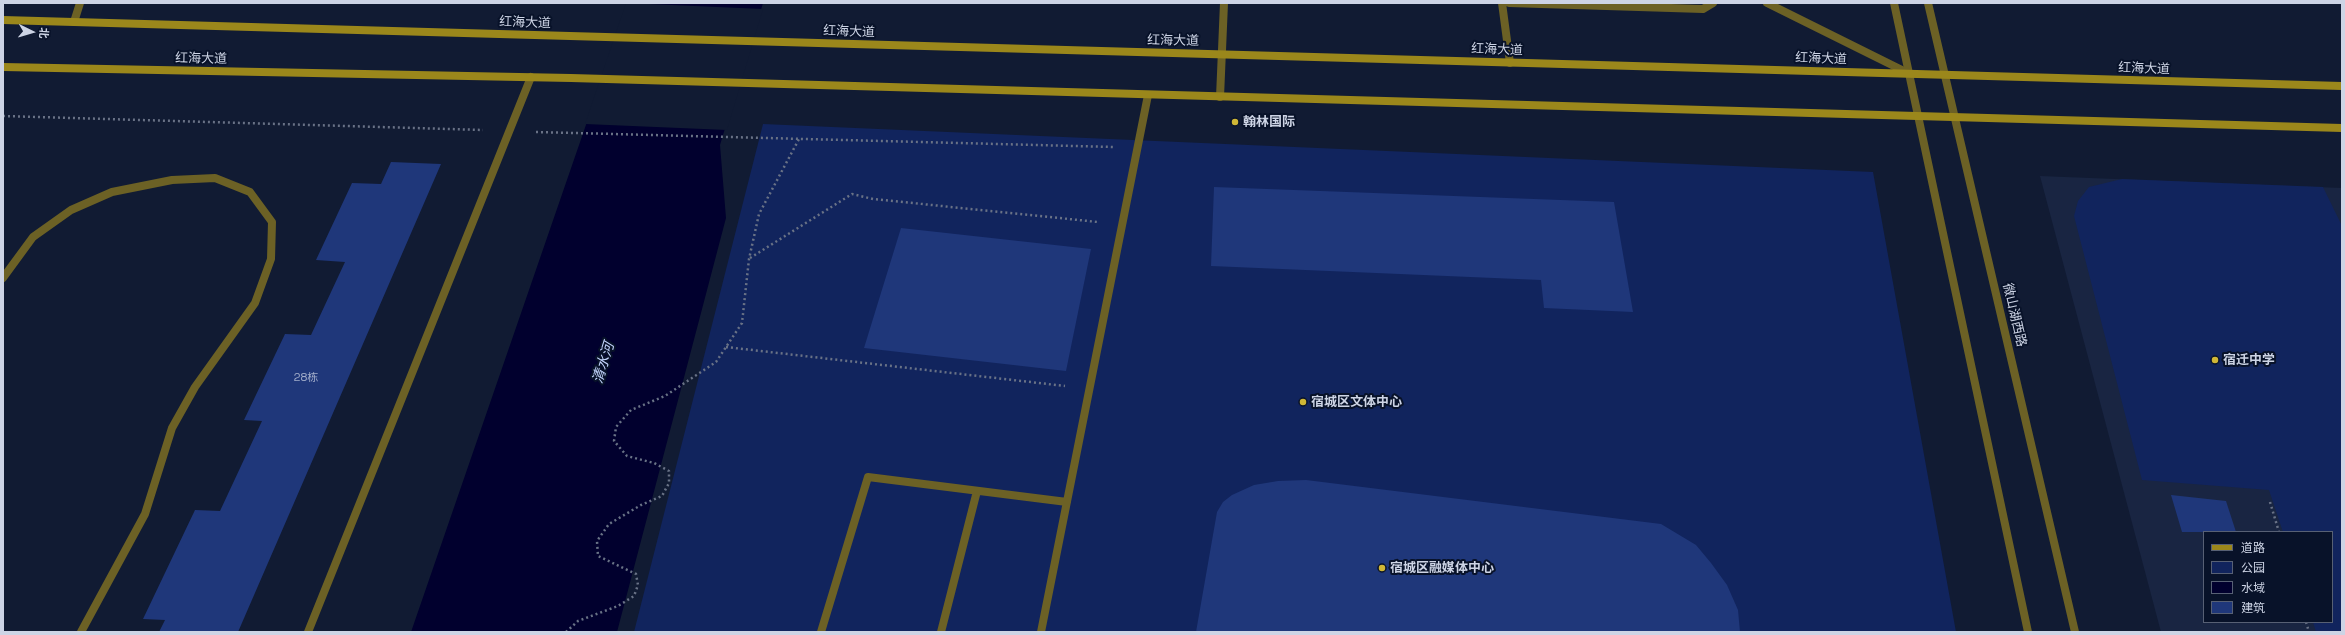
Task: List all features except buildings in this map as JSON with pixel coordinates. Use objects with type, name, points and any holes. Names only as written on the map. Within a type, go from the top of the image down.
[{"type":"main road","name":"红海大道","points":[[3,20],[2342,86]]},
{"type":"main road","name":"红海大道","points":[[3,66],[531,78],[2342,128]]},
{"type":"street","points":[[74,22],[80,3]]},
{"type":"street","points":[[1220,97],[1224,3]]},
{"type":"street","points":[[1502,3],[1510,63]]},
{"type":"street","points":[[1509,3],[1703,9],[1713,3]]},
{"type":"street","points":[[1767,3],[1910,74]]},
{"type":"street","points":[[1894,3],[1920,117],[2028,632]]},
{"type":"street","name":"微山湖西路","points":[[1928,3],[2075,632]]},
{"type":"street","points":[[308,632],[531,78]]},
{"type":"street","points":[[1041,632],[1148,95]]},
{"type":"street","points":[[3,278],[32,237],[71,210],[112,192],[172,180],[215,178],[250,192],[272,222],[271,259],[255,303],[195,387],[172,428],[145,514],[81,632]]},
{"type":"street","points":[[821,632],[868,477],[1067,502]]},
{"type":"street","points":[[941,632],[977,491]]},
{"type":"path","points":[[3,116],[1137,148]]},
{"type":"path","points":[[566,632],[578,621],[618,606],[634,596],[638,585],[636,574],[598,556],[597,542],[609,524],[641,505],[662,496],[669,483],[669,471],[654,463],[628,456],[614,441],[616,427],[631,410],[665,396],[716,362],[742,322],[749,259],[759,214],[798,139]]},
{"type":"path","points":[[749,259],[852,194],[873,199],[1122,224]]},
{"type":"path","points":[[726,347],[1090,388]]},
{"type":"path","points":[[2270,502],[2279,531]]},
{"type":"shaded area","name":"宿迁中学","points":[[2040,176],[2342,188],[2342,632],[2161,632]]},
{"type":"green space","name":"宿城区文体中心","points":[[763,124],[1873,172],[1956,632],[634,632]]},
{"type":"green space","name":"宿迁中学","points":[[2122,179],[2323,187],[2342,226],[2342,632],[2316,632],[2313,623],[2333,623],[2333,531],[2283,531],[2269,490],[2142,480],[2074,216],[2078,201],[2089,187]]},
{"type":"water","name":"清水河","points":[[628,3],[763,3],[720,145],[726,218],[617,632],[411,632]]},
{"type":"pier","points":[[626,3],[763,9],[727,130],[585,124]]},
{"type":"place","name":"翰林国际","points":[[1235,122]]},
{"type":"place","name":"宿迁中学","points":[[2215,360]]},
{"type":"place","name":"宿城区文体中心","points":[[1303,402]]},
{"type":"place","name":"宿城区融媒体中心","points":[[1382,568]]}]
